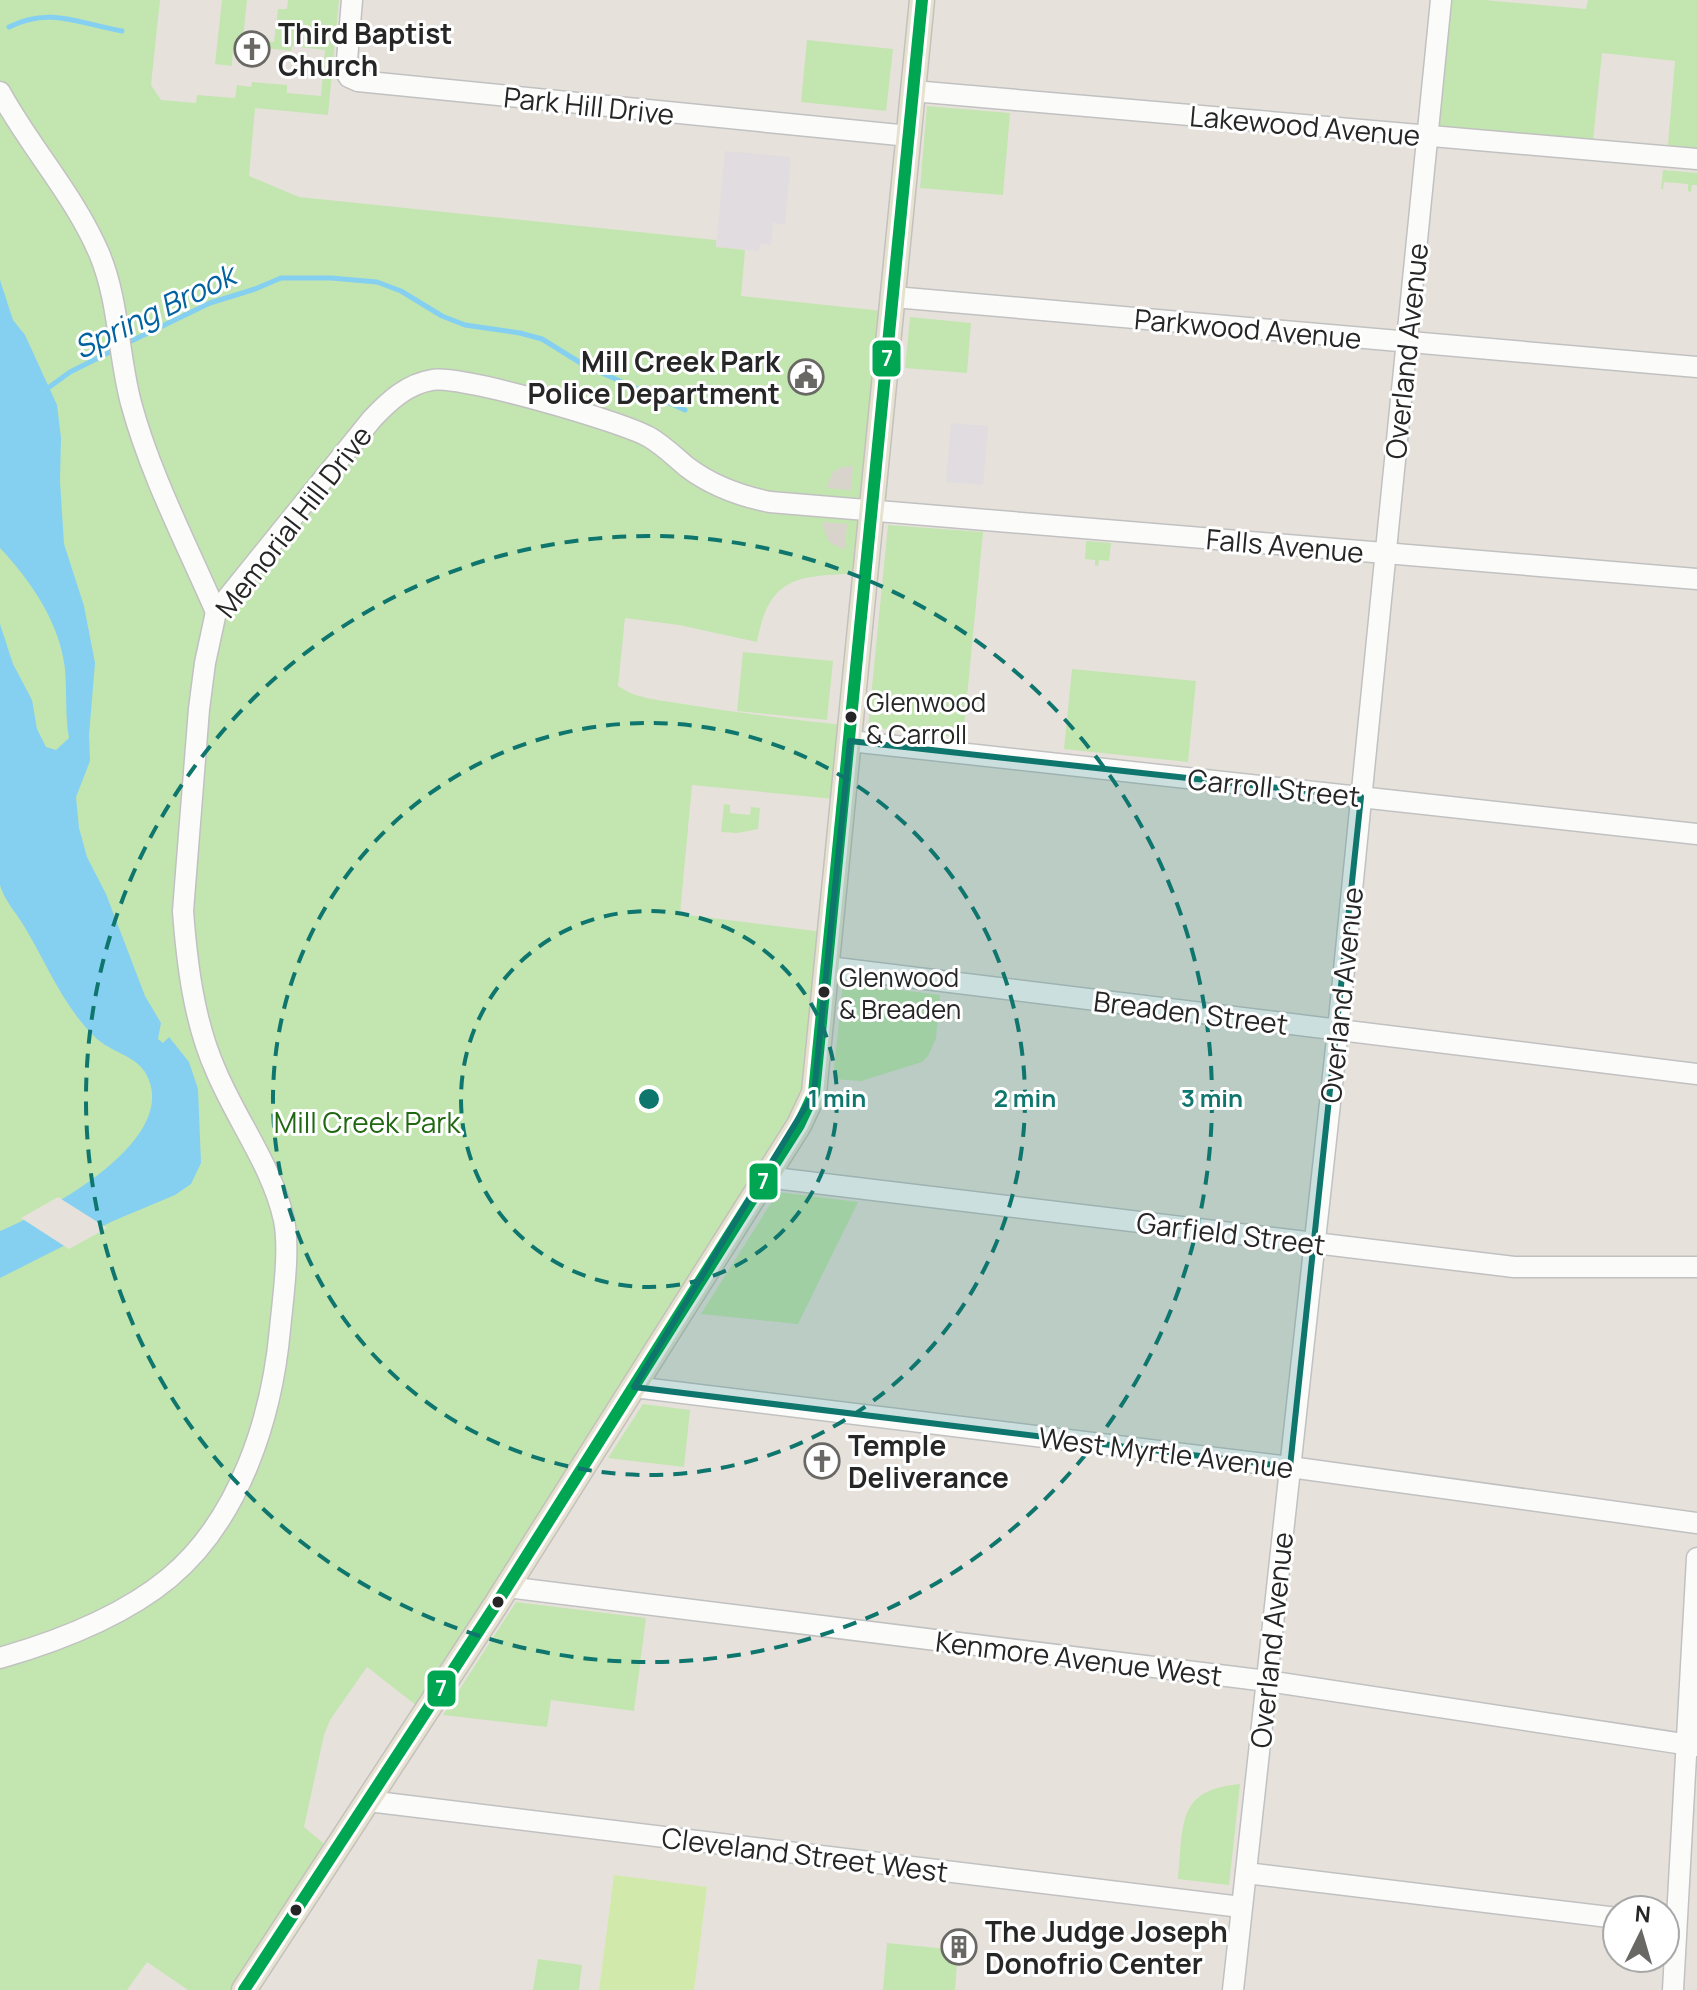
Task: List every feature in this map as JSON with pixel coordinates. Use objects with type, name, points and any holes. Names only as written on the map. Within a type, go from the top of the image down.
[{"type":"main road","points":[[244,1990],[507,1587],[799,1125],[814,1093],[922,0]]},
{"type":"street","name":"Park Hill Drive","points":[[352,0],[346,72],[358,81],[909,136]]},
{"type":"street","name":"Overland Avenue","points":[[1233,1990],[1338,1030],[1441,0]]},
{"type":"street","name":"Lakewood Avenue","points":[[913,91],[1697,159]]},
{"type":"street","points":[[0,92],[93,240],[105,268],[130,401],[141,436],[216,612]]},
{"type":"street","name":"Parkwood Avenue","points":[[894,297],[1697,367]]},
{"type":"street","name":"Memorial Hill Drive","points":[[0,1658],[77,1632],[140,1598],[169,1578],[205,1540],[237,1489],[254,1448],[276,1367],[284,1286],[285,1223],[278,1197],[208,1052],[185,943],[183,911],[199,709],[216,612],[372,419],[408,388],[430,380],[470,383],[621,424],[664,447],[704,479],[751,499],[873,511]]},
{"type":"street","name":"Falls Avenue","points":[[873,511],[1697,579]]},
{"type":"street","name":"Carroll Street","points":[[850,741],[1697,834]]},
{"type":"street","name":"Breaden Street","points":[[828,967],[1697,1074]]},
{"type":"street","name":"Garfield Street","points":[[766,1177],[1514,1267],[1697,1267]]},
{"type":"street","name":"West Myrtle Avenue","points":[[634,1387],[1290,1467],[1697,1523]]},
{"type":"street","points":[[1681,1911],[1692,1746],[1697,1558]]},
{"type":"street","name":"Kenmore Avenue West","points":[[507,1587],[1267,1681],[1692,1746]]},
{"type":"street","name":"Cleveland Street West","points":[[368,1801],[1241,1907]]},
{"type":"street","points":[[1246,1873],[1601,1916]]},
{"type":"highlighted area","points":[[850,741],[1361,797],[1290,1467],[634,1387],[814,1093]]},
{"type":"shaded area","points":[[725,151],[791,157],[785,224],[773,223],[771,245],[760,244],[759,251],[716,247]]},
{"type":"shaded area","points":[[951,423],[988,426],[983,485],[946,482]]},
{"type":"shaded area","points":[[853,466],[851,490],[826,488],[833,472]]},
{"type":"shaded area","points":[[822,522],[847,524],[845,549],[828,540]]},
{"type":"green space","name":"Mill Creek Park","points":[[0,0],[160,0],[151,85],[161,100],[196,103],[197,95],[235,98],[237,85],[251,87],[252,82],[287,85],[287,93],[321,96],[325,50],[292,46],[291,51],[265,48],[265,41],[274,42],[278,9],[287,9],[288,0],[339,0],[328,115],[255,108],[249,176],[299,197],[716,240],[716,247],[745,250],[741,296],[892,312],[866,573],[825,575],[793,582],[771,601],[757,642],[679,625],[625,618],[618,686],[633,694],[658,700],[852,726],[844,800],[692,785],[680,914],[831,933],[817,1079],[426,1713],[367,1667],[330,1720],[304,1827],[334,1852],[244,1990],[188,1990],[147,1962],[127,1990],[0,1990]]},
{"type":"green space","points":[[222,0],[247,0],[242,48],[233,48],[232,66],[215,64]]},
{"type":"green space","points":[[1441,0],[1484,0],[1586,9],[1588,0],[1697,0],[1697,159],[1667,156],[1675,61],[1602,53],[1592,150],[1427,136]]},
{"type":"green space","points":[[807,40],[893,49],[886,111],[801,102]]},
{"type":"green space","points":[[927,106],[1010,113],[1003,195],[920,188]]},
{"type":"green space","points":[[1663,170],[1697,173],[1697,185],[1692,185],[1691,192],[1688,191],[1688,184],[1664,182],[1661,189]]},
{"type":"green space","points":[[910,317],[971,323],[967,373],[905,368]]},
{"type":"green space","points":[[888,525],[983,532],[963,738],[868,727]]},
{"type":"green space","points":[[1086,541],[1111,543],[1109,561],[1099,560],[1098,566],[1095,566],[1095,560],[1085,559]]},
{"type":"green space","points":[[743,652],[833,661],[827,720],[737,711]]},
{"type":"green space","points":[[1072,669],[1196,681],[1188,762],[1064,749]]},
{"type":"green space","points":[[724,804],[730,805],[730,813],[750,815],[751,807],[760,808],[758,829],[721,832]]},
{"type":"green space","points":[[843,983],[940,995],[936,1038],[928,1056],[922,1062],[861,1081],[833,1079]]},
{"type":"green space","points":[[778,1192],[858,1202],[798,1324],[701,1314]]},
{"type":"green space","points":[[643,1404],[690,1410],[684,1467],[608,1458]]},
{"type":"green space","points":[[516,1602],[646,1618],[634,1711],[551,1700],[547,1727],[443,1715]]},
{"type":"green space","points":[[1240,1784],[1229,1885],[1178,1879],[1183,1827],[1193,1802],[1219,1788]]},
{"type":"green space","points":[[614,1875],[707,1887],[694,1990],[599,1990]]},
{"type":"green space","points":[[887,1943],[958,1950],[955,1990],[883,1990]]},
{"type":"green space","points":[[538,1959],[582,1965],[579,1990],[533,1990]]},
{"type":"water","points":[[0,280],[13,320],[25,335],[57,405],[64,544],[84,606],[95,663],[90,761],[76,797],[79,828],[87,857],[106,894],[145,996],[161,1023],[158,1039],[163,1043],[169,1037],[189,1062],[198,1089],[201,1163],[191,1184],[175,1195],[113,1221],[0,1278],[0,1231],[48,1208],[105,1170],[129,1147],[146,1122],[152,1097],[145,1072],[140,1066],[96,1038],[74,1013],[0,885],[0,624],[13,664],[32,700],[37,729],[46,747],[56,750],[69,738],[65,669],[57,635],[33,589],[0,548]]},
{"type":"pier","points":[[58,1197],[107,1228],[69,1249],[21,1218]]},
{"type":"waterway","points":[[9,27],[24,21],[52,17],[122,31]]},
{"type":"waterway","name":"Spring Brook","points":[[125,344],[210,303],[281,278],[377,282],[401,291],[442,316],[465,325],[542,339],[584,365],[685,410]]},
{"type":"waterway","name":"Spring Brook","points":[[48,388],[70,372],[116,349]]},
{"type":"transit line","name":"7","points":[[244,1990],[495,1606],[799,1125],[814,1093],[922,0]]},
{"type":"place","name":"Third Baptist Church","points":[[252,49]]},
{"type":"place","name":"Mill Creek Park Police Department","points":[[806,377]]},
{"type":"place","name":"Glenwood & Carroll","points":[[851,717]]},
{"type":"place","name":"Glenwood & Breaden","points":[[824,992]]},
{"type":"place","name":"Temple Deliverance","points":[[822,1461]]},
{"type":"place","name":"The Judge Joseph Donofrio Center","points":[[959,1947]]}]
